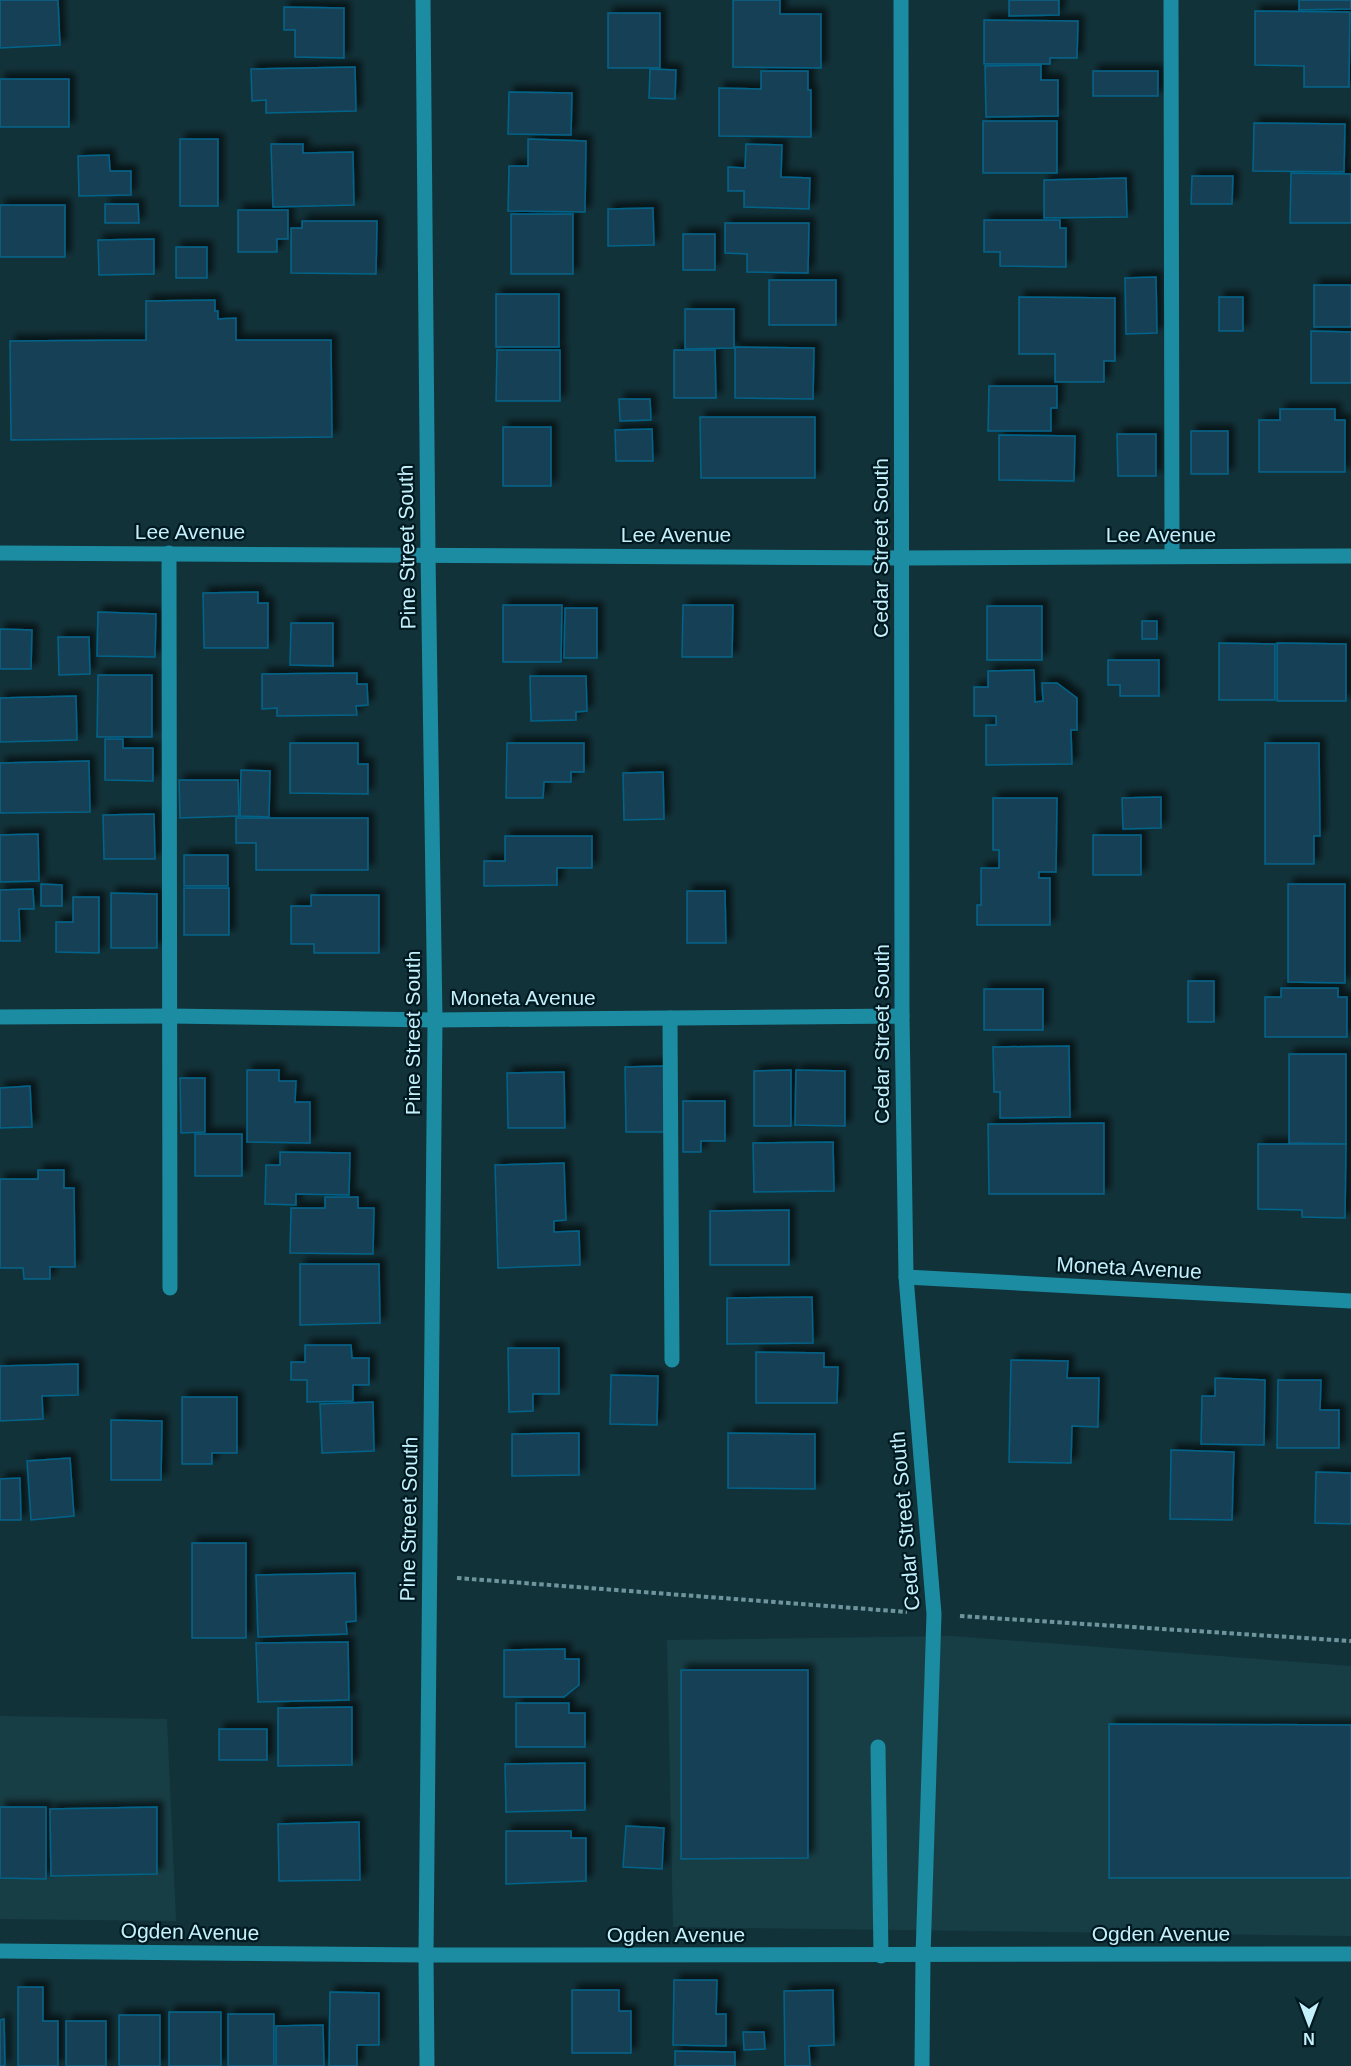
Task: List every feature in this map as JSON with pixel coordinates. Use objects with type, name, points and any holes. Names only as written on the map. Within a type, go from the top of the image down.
[{"type":"street","name":"Pine Street South","points":[[423,0],[435,1020],[426,1955],[427,2066]]},
{"type":"street","name":"Cedar Street South","points":[[901,0],[902,1016],[906,1277],[934,1614],[923,1956],[922,2066]]},
{"type":"street","points":[[1171,0],[1172,556]]},
{"type":"street","name":"Lee Avenue","points":[[0,553],[902,558],[1351,556]]},
{"type":"street","points":[[169,553],[170,1288]]},
{"type":"street","name":"Moneta Avenue","points":[[0,1017],[169,1016],[435,1020],[902,1016]]},
{"type":"street","points":[[669,1018],[672,1360]]},
{"type":"street","name":"Moneta Avenue","points":[[906,1277],[1351,1301]]},
{"type":"street","points":[[878,1747],[881,1956]]},
{"type":"street","name":"Ogden Avenue","points":[[0,1951],[426,1955],[1351,1954]]},
{"type":"path","points":[[429,1575],[934,1614],[1351,1641]]},
{"type":"shaded area","points":[[952,1636],[1351,1666],[1351,1936],[673,1927],[667,1640]]},
{"type":"shaded area","points":[[0,1716],[167,1719],[176,1921],[0,1919]]},
{"type":"building","points":[[0,0],[58,0],[60,45],[0,48]]},
{"type":"building","points":[[733,0],[780,0],[780,14],[821,14],[821,68],[733,67]]},
{"type":"building","points":[[1009,0],[1059,0],[1059,15],[1009,16]]},
{"type":"building","points":[[1299,0],[1351,0],[1351,9],[1299,10]]},
{"type":"building","points":[[284,7],[344,8],[344,58],[295,57],[295,30],[284,30]]},
{"type":"building","points":[[1255,11],[1350,12],[1349,87],[1304,87],[1304,66],[1255,65]]},
{"type":"building","points":[[608,13],[660,13],[660,68],[608,68]]},
{"type":"building","points":[[984,20],[1078,21],[1077,58],[1050,58],[1050,64],[984,64]]},
{"type":"building","points":[[1041,65],[1041,80],[1058,80],[1058,116],[986,117],[985,66]]},
{"type":"building","points":[[355,67],[356,111],[266,113],[266,100],[252,101],[251,69]]},
{"type":"building","points":[[650,69],[676,70],[675,99],[649,98]]},
{"type":"building","points":[[761,71],[808,71],[808,90],[811,90],[811,137],[719,136],[719,88],[761,89]]},
{"type":"building","points":[[1093,71],[1158,71],[1158,96],[1093,96]]},
{"type":"building","points":[[0,79],[69,79],[69,127],[0,127]]},
{"type":"building","points":[[509,92],[572,93],[571,135],[508,134]]},
{"type":"building","points":[[983,121],[1057,121],[1057,173],[983,173]]},
{"type":"building","points":[[1254,123],[1345,124],[1344,172],[1253,171]]},
{"type":"building","points":[[180,139],[218,139],[218,206],[180,206]]},
{"type":"building","points":[[528,139],[586,141],[585,212],[508,211],[509,166],[528,166]]},
{"type":"building","points":[[271,144],[303,144],[303,153],[353,152],[354,205],[273,207]]},
{"type":"building","points":[[746,144],[782,145],[781,177],[810,178],[809,209],[744,207],[744,191],[728,191],[728,167],[745,168]]},
{"type":"building","points":[[109,155],[110,171],[131,171],[131,195],[79,196],[78,156]]},
{"type":"building","points":[[1291,173],[1351,174],[1351,223],[1290,223]]},
{"type":"building","points":[[1192,176],[1233,176],[1232,204],[1191,204]]},
{"type":"building","points":[[1126,178],[1127,217],[1044,218],[1044,180]]},
{"type":"building","points":[[105,204],[138,204],[139,223],[105,223]]},
{"type":"building","points":[[0,205],[65,205],[65,257],[0,257]]},
{"type":"building","points":[[653,208],[654,245],[608,246],[608,209]]},
{"type":"building","points":[[238,210],[288,210],[288,239],[277,239],[277,252],[238,252]]},
{"type":"building","points":[[511,214],[573,214],[573,274],[511,274]]},
{"type":"building","points":[[984,220],[1060,220],[1060,228],[1066,228],[1066,267],[1000,266],[1000,252],[984,252]]},
{"type":"building","points":[[302,221],[377,221],[376,274],[291,273],[291,228],[302,228]]},
{"type":"building","points":[[725,223],[809,223],[808,273],[747,272],[747,254],[725,253]]},
{"type":"building","points":[[683,234],[715,234],[715,270],[683,270]]},
{"type":"building","points":[[154,239],[154,274],[99,275],[98,240]]},
{"type":"building","points":[[176,247],[207,247],[207,278],[176,278]]},
{"type":"building","points":[[1156,277],[1157,333],[1126,334],[1125,278]]},
{"type":"building","points":[[769,280],[836,280],[836,325],[769,325]]},
{"type":"building","points":[[1314,285],[1351,285],[1351,327],[1314,327]]},
{"type":"building","points":[[496,294],[559,294],[559,347],[496,347]]},
{"type":"building","points":[[1019,297],[1115,298],[1115,361],[1104,361],[1104,382],[1055,382],[1055,354],[1019,354]]},
{"type":"building","points":[[1219,297],[1243,297],[1243,331],[1219,331]]},
{"type":"building","points":[[215,300],[218,319],[236,318],[236,340],[331,340],[332,437],[11,440],[10,341],[146,340],[146,301]]},
{"type":"building","points":[[685,309],[734,309],[734,348],[685,349]]},
{"type":"building","points":[[1311,331],[1351,332],[1351,383],[1311,383]]},
{"type":"building","points":[[735,347],[814,348],[813,399],[735,398]]},
{"type":"building","points":[[497,350],[560,350],[560,401],[496,401]]},
{"type":"building","points":[[674,350],[715,350],[716,398],[674,398]]},
{"type":"building","points":[[989,386],[1057,386],[1057,408],[1051,408],[1051,431],[988,431]]},
{"type":"building","points":[[619,399],[650,399],[651,420],[620,421]]},
{"type":"building","points":[[1280,409],[1335,409],[1335,420],[1345,420],[1345,472],[1259,472],[1259,420],[1280,420]]},
{"type":"building","points":[[700,417],[815,417],[815,478],[701,478]]},
{"type":"building","points":[[503,427],[551,427],[551,486],[503,486]]},
{"type":"building","points":[[652,429],[653,461],[616,461],[615,430]]},
{"type":"building","points":[[1191,431],[1228,431],[1228,474],[1191,474]]},
{"type":"building","points":[[1117,434],[1156,434],[1156,476],[1118,476]]},
{"type":"building","points":[[999,435],[1075,436],[1074,481],[999,480]]},
{"type":"building","points":[[258,592],[258,603],[268,603],[268,648],[204,648],[203,593]]},
{"type":"building","points":[[503,605],[562,605],[561,662],[503,662]]},
{"type":"building","points":[[683,605],[733,605],[732,657],[682,657]]},
{"type":"building","points":[[987,606],[1042,606],[1042,660],[987,660]]},
{"type":"building","points":[[565,608],[597,608],[597,658],[564,658]]},
{"type":"building","points":[[98,612],[156,614],[155,657],[97,656]]},
{"type":"building","points":[[1142,621],[1157,621],[1157,639],[1142,639]]},
{"type":"building","points":[[291,623],[333,623],[333,666],[290,665]]},
{"type":"building","points":[[0,629],[32,630],[31,669],[0,669]]},
{"type":"building","points":[[58,637],[89,637],[90,674],[59,675]]},
{"type":"building","points":[[1219,643],[1275,644],[1275,700],[1219,700]]},
{"type":"building","points":[[1277,643],[1346,644],[1346,701],[1277,701]]},
{"type":"building","points":[[1108,660],[1159,660],[1159,696],[1120,696],[1120,685],[1108,685]]},
{"type":"building","points":[[1034,670],[1035,702],[1043,701],[1042,683],[1057,683],[1077,698],[1077,730],[1071,730],[1072,764],[986,765],[986,725],[996,725],[996,716],[974,716],[974,687],[988,687],[988,671]]},
{"type":"building","points":[[357,673],[357,684],[367,684],[368,705],[356,706],[357,715],[277,716],[277,708],[262,709],[262,674]]},
{"type":"building","points":[[98,675],[152,675],[152,737],[97,737]]},
{"type":"building","points":[[530,676],[586,676],[587,711],[576,712],[576,720],[531,721]]},
{"type":"building","points":[[76,696],[77,740],[0,742],[0,698]]},
{"type":"building","points":[[105,739],[123,739],[123,748],[153,748],[153,781],[105,780]]},
{"type":"building","points":[[290,743],[358,743],[358,764],[368,764],[368,794],[290,793]]},
{"type":"building","points":[[507,743],[584,743],[584,772],[571,772],[571,782],[544,782],[543,798],[506,798]]},
{"type":"building","points":[[1265,743],[1319,743],[1320,836],[1314,836],[1314,864],[1265,864]]},
{"type":"building","points":[[89,761],[90,812],[0,813],[0,763]]},
{"type":"building","points":[[241,770],[270,771],[269,817],[240,816]]},
{"type":"building","points":[[663,772],[664,819],[624,820],[623,773]]},
{"type":"building","points":[[179,780],[238,780],[239,816],[180,818]]},
{"type":"building","points":[[1161,797],[1161,828],[1123,829],[1122,798]]},
{"type":"building","points":[[993,798],[1057,798],[1056,872],[1039,872],[1039,878],[1050,878],[1050,925],[977,925],[977,905],[981,905],[981,868],[999,868],[999,850],[993,850]]},
{"type":"building","points":[[154,814],[155,859],[104,859],[103,815]]},
{"type":"building","points":[[236,818],[368,818],[368,870],[256,870],[256,843],[236,843]]},
{"type":"building","points":[[38,834],[39,881],[0,882],[0,835]]},
{"type":"building","points":[[1093,835],[1141,835],[1141,875],[1093,875]]},
{"type":"building","points":[[505,836],[592,836],[592,868],[557,868],[557,885],[484,886],[484,861],[505,861]]},
{"type":"building","points":[[184,855],[228,855],[228,886],[184,886]]},
{"type":"building","points":[[41,884],[62,885],[62,906],[41,906]]},
{"type":"building","points":[[1288,884],[1345,884],[1345,983],[1288,982]]},
{"type":"building","points":[[184,888],[229,888],[229,935],[184,935]]},
{"type":"building","points":[[33,889],[34,909],[19,909],[20,941],[0,941],[0,890]]},
{"type":"building","points":[[687,891],[725,891],[726,943],[687,943]]},
{"type":"building","points":[[111,893],[157,894],[157,948],[111,948]]},
{"type":"building","points":[[311,895],[379,895],[379,953],[314,953],[314,944],[291,944],[291,906],[311,906]]},
{"type":"building","points":[[73,897],[99,897],[99,953],[56,952],[56,922],[73,922]]},
{"type":"building","points":[[1188,981],[1214,981],[1214,1022],[1188,1022]]},
{"type":"building","points":[[1281,988],[1338,988],[1338,997],[1347,997],[1347,1037],[1265,1037],[1265,997],[1281,997]]},
{"type":"building","points":[[984,989],[1043,989],[1043,1030],[984,1030]]},
{"type":"building","points":[[1069,1046],[1070,1117],[1000,1118],[1000,1092],[994,1092],[993,1047]]},
{"type":"building","points":[[1289,1054],[1346,1054],[1346,1144],[1289,1143]]},
{"type":"building","points":[[664,1066],[665,1132],[626,1132],[625,1067]]},
{"type":"building","points":[[247,1070],[279,1070],[279,1081],[296,1081],[295,1102],[310,1102],[310,1143],[247,1142]]},
{"type":"building","points":[[791,1070],[791,1126],[754,1126],[754,1071]]},
{"type":"building","points":[[796,1070],[845,1071],[845,1126],[795,1125]]},
{"type":"building","points":[[564,1072],[565,1128],[508,1128],[507,1073]]},
{"type":"building","points":[[180,1078],[205,1078],[205,1132],[181,1133]]},
{"type":"building","points":[[30,1086],[32,1127],[0,1128],[0,1088]]},
{"type":"building","points":[[683,1101],[725,1101],[725,1141],[701,1141],[701,1152],[683,1152]]},
{"type":"building","points":[[1104,1123],[1104,1194],[989,1194],[988,1124]]},
{"type":"building","points":[[195,1134],[242,1134],[242,1176],[195,1176]]},
{"type":"building","points":[[833,1142],[834,1191],[754,1192],[753,1143]]},
{"type":"building","points":[[1258,1144],[1346,1144],[1345,1218],[1302,1217],[1302,1210],[1258,1209]]},
{"type":"building","points":[[280,1152],[350,1153],[349,1195],[296,1194],[296,1205],[265,1204],[266,1165],[280,1165]]},
{"type":"building","points":[[564,1163],[566,1220],[554,1221],[554,1232],[579,1231],[580,1265],[498,1268],[495,1165]]},
{"type":"building","points":[[38,1170],[64,1170],[64,1188],[74,1188],[75,1267],[50,1267],[50,1279],[24,1279],[23,1268],[0,1268],[0,1179],[38,1179]]},
{"type":"building","points":[[325,1197],[358,1197],[358,1208],[374,1208],[373,1254],[290,1253],[291,1208],[325,1208]]},
{"type":"building","points":[[789,1210],[789,1265],[710,1265],[710,1211]]},
{"type":"building","points":[[300,1264],[379,1264],[380,1323],[300,1325]]},
{"type":"building","points":[[812,1297],[813,1343],[727,1344],[727,1298]]},
{"type":"building","points":[[305,1345],[351,1345],[352,1358],[369,1358],[369,1385],[353,1385],[353,1401],[307,1402],[307,1380],[291,1380],[291,1362],[305,1362]]},
{"type":"building","points":[[508,1348],[559,1348],[559,1394],[533,1394],[533,1411],[509,1412]]},
{"type":"building","points":[[756,1352],[824,1353],[824,1367],[838,1367],[837,1403],[756,1403]]},
{"type":"building","points":[[1011,1360],[1068,1361],[1067,1378],[1099,1378],[1098,1427],[1072,1426],[1071,1463],[1009,1462]]},
{"type":"building","points":[[78,1364],[78,1395],[42,1396],[43,1419],[0,1421],[0,1366]]},
{"type":"building","points":[[611,1375],[658,1376],[657,1425],[610,1424]]},
{"type":"building","points":[[1215,1378],[1265,1380],[1264,1445],[1201,1444],[1202,1396],[1215,1396]]},
{"type":"building","points":[[1278,1380],[1321,1380],[1320,1410],[1339,1410],[1339,1448],[1277,1448]]},
{"type":"building","points":[[182,1397],[237,1397],[237,1453],[212,1453],[212,1464],[182,1464]]},
{"type":"building","points":[[373,1402],[374,1451],[322,1453],[320,1404]]},
{"type":"building","points":[[111,1420],[162,1421],[161,1480],[111,1480]]},
{"type":"building","points":[[579,1433],[579,1475],[512,1476],[512,1434]]},
{"type":"building","points":[[728,1433],[815,1434],[815,1489],[728,1488]]},
{"type":"building","points":[[1171,1450],[1234,1452],[1232,1520],[1170,1519]]},
{"type":"building","points":[[70,1458],[74,1516],[31,1520],[27,1461]]},
{"type":"building","points":[[1316,1472],[1351,1473],[1351,1524],[1315,1523]]},
{"type":"building","points":[[20,1478],[21,1520],[0,1520],[0,1479]]},
{"type":"building","points":[[192,1543],[246,1543],[246,1638],[192,1638]]},
{"type":"building","points":[[355,1573],[356,1621],[346,1622],[347,1634],[258,1637],[256,1575]]},
{"type":"building","points":[[348,1642],[349,1700],[258,1702],[256,1643]]},
{"type":"building","points":[[565,1649],[565,1659],[579,1659],[579,1685],[564,1697],[504,1697],[504,1650]]},
{"type":"building","points":[[681,1670],[808,1670],[808,1858],[681,1859]]},
{"type":"building","points":[[516,1703],[569,1703],[569,1713],[585,1713],[585,1747],[516,1747]]},
{"type":"building","points":[[352,1707],[352,1765],[278,1766],[278,1708]]},
{"type":"building","points":[[1109,1724],[1351,1725],[1351,1878],[1109,1878]]},
{"type":"building","points":[[219,1729],[267,1729],[267,1760],[219,1760]]},
{"type":"building","points":[[585,1763],[585,1810],[506,1812],[505,1764]]},
{"type":"building","points":[[0,1807],[46,1807],[46,1879],[0,1878]]},
{"type":"building","points":[[157,1807],[157,1874],[51,1876],[50,1809]]},
{"type":"building","points":[[359,1822],[360,1880],[279,1881],[278,1824]]},
{"type":"building","points":[[626,1826],[664,1828],[662,1869],[623,1867]]},
{"type":"building","points":[[506,1831],[571,1831],[571,1838],[586,1838],[586,1881],[506,1884]]},
{"type":"building","points":[[674,1980],[717,1980],[716,2014],[726,2014],[726,2046],[673,2045]]},
{"type":"building","points":[[18,1987],[43,1987],[43,2021],[58,2021],[58,2066],[18,2066]]},
{"type":"building","points":[[572,1990],[619,1990],[619,2011],[631,2011],[631,2053],[572,2053]]},
{"type":"building","points":[[833,1990],[834,2045],[809,2046],[810,2066],[785,2066],[784,1991]]},
{"type":"building","points":[[330,1992],[379,1993],[379,2045],[357,2045],[357,2066],[329,2066]]},
{"type":"building","points":[[169,2012],[221,2012],[221,2066],[169,2066]]},
{"type":"building","points":[[228,2014],[274,2014],[274,2066],[228,2066]]},
{"type":"building","points":[[119,2015],[160,2015],[160,2066],[119,2066]]},
{"type":"building","points":[[4,2019],[5,2066],[0,2066],[0,2020]]},
{"type":"building","points":[[66,2021],[106,2021],[106,2066],[66,2066]]},
{"type":"building","points":[[323,2025],[324,2066],[276,2066],[276,2026]]},
{"type":"building","points":[[743,2032],[764,2032],[765,2049],[744,2050]]},
{"type":"building","points":[[675,2051],[735,2052],[735,2066],[675,2066]]}]
